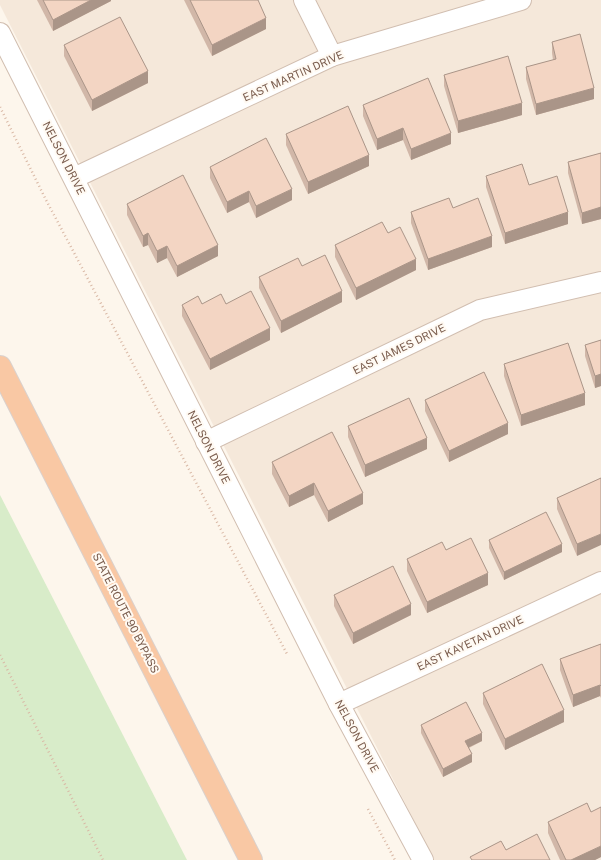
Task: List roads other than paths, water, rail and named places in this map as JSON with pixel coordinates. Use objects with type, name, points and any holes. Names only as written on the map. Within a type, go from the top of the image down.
[{"type":"highway","name":"STATE ROUTE 90 BYPASS","points":[[0,367],[251,860]]},
{"type":"street","points":[[304,0],[332,56]]},
{"type":"street","name":"EAST MARTIN DRIVE","points":[[74,178],[332,56],[521,0]]},
{"type":"street","name":"NELSON DRIVE","points":[[0,33],[339,704],[423,860]]},
{"type":"street","name":"EAST JAMES DRIVE","points":[[206,442],[480,310],[601,282]]},
{"type":"street","name":"EAST KAYETAN DRIVE","points":[[339,704],[601,582]]}]
